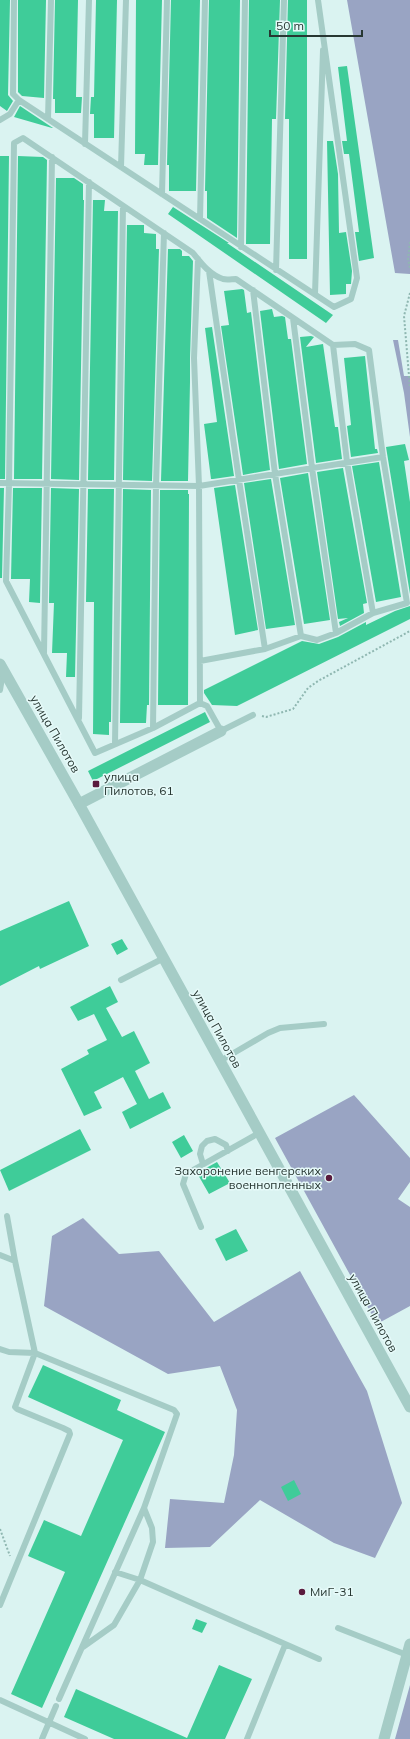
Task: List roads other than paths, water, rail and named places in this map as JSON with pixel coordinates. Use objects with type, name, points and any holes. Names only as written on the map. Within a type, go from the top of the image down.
[{"type":"street","name":"улица Пилотов","points":[[2,667],[410,1406]]},
{"type":"street","points":[[79,804],[221,731]]},
{"type":"street","points":[[384,1739],[410,1644]]},
{"type":"lane","points":[[14,0],[13,94],[19,100],[334,307],[351,299],[357,278],[318,0]]},
{"type":"lane","points":[[48,119],[51,0]]},
{"type":"lane","points":[[85,144],[89,0]]},
{"type":"lane","points":[[121,167],[126,0]]},
{"type":"lane","points":[[162,194],[167,0]]},
{"type":"lane","points":[[200,219],[205,0]]},
{"type":"lane","points":[[241,247],[245,0]]},
{"type":"lane","points":[[276,270],[284,0]]},
{"type":"lane","points":[[314,294],[323,32]]},
{"type":"lane","points":[[0,120],[10,114],[19,100]]},
{"type":"lane","points":[[200,661],[265,649],[301,636],[318,640],[336,633],[373,613],[407,603],[382,457],[369,350],[355,344],[333,345],[236,279],[223,279],[203,266],[193,253],[23,138],[14,143],[9,484],[6,581],[95,753],[153,728],[200,703]]},
{"type":"lane","points":[[44,654],[52,157]]},
{"type":"lane","points":[[78,720],[89,182]]},
{"type":"lane","points":[[115,744],[123,206]]},
{"type":"lane","points":[[153,728],[156,485],[164,233]]},
{"type":"lane","points":[[198,259],[194,358],[199,486],[200,703]]},
{"type":"lane","points":[[209,270],[265,649]]},
{"type":"lane","points":[[253,290],[275,474],[301,636]]},
{"type":"lane","points":[[293,318],[312,468],[336,633]]},
{"type":"lane","points":[[333,345],[347,462],[373,613]]},
{"type":"lane","points":[[0,483],[199,486],[382,457]]},
{"type":"lane","points":[[0,690],[2,667]]},
{"type":"lane","points":[[200,703],[207,706],[221,731],[253,714]]},
{"type":"lane","points":[[121,980],[164,958]]},
{"type":"lane","points":[[220,1061],[268,1033],[280,1028],[324,1024]]},
{"type":"lane","points":[[202,1227],[183,1184],[186,1174],[259,1133]]},
{"type":"lane","points":[[203,1164],[200,1154],[202,1146],[207,1141],[215,1139],[226,1145],[228,1151]]},
{"type":"lane","points":[[0,1605],[70,1434],[69,1431],[63,1428],[15,1407],[35,1352],[7,1216]]},
{"type":"lane","points":[[0,1255],[15,1260]]},
{"type":"lane","points":[[0,1349],[8,1352],[35,1352],[176,1411],[177,1416],[144,1508],[60,1699]]},
{"type":"lane","points":[[82,1648],[114,1626],[140,1580],[153,1542],[152,1528],[144,1508]]},
{"type":"lane","points":[[116,1572],[140,1580],[319,1659]]},
{"type":"lane","points":[[338,1628],[407,1655]]},
{"type":"lane","points":[[246,1739],[285,1645]]},
{"type":"lane","points":[[0,1700],[78,1738],[85,1739]]},
{"type":"lane","points":[[42,1739],[56,1706]]},
{"type":"place","name":"улица Пилотов, 61","points":[[96,784]]},
{"type":"place","name":"Захоронение венгерских военнопленных","points":[[329,1178]]},
{"type":"place","name":"МиГ-31","points":[[302,1592]]}]
